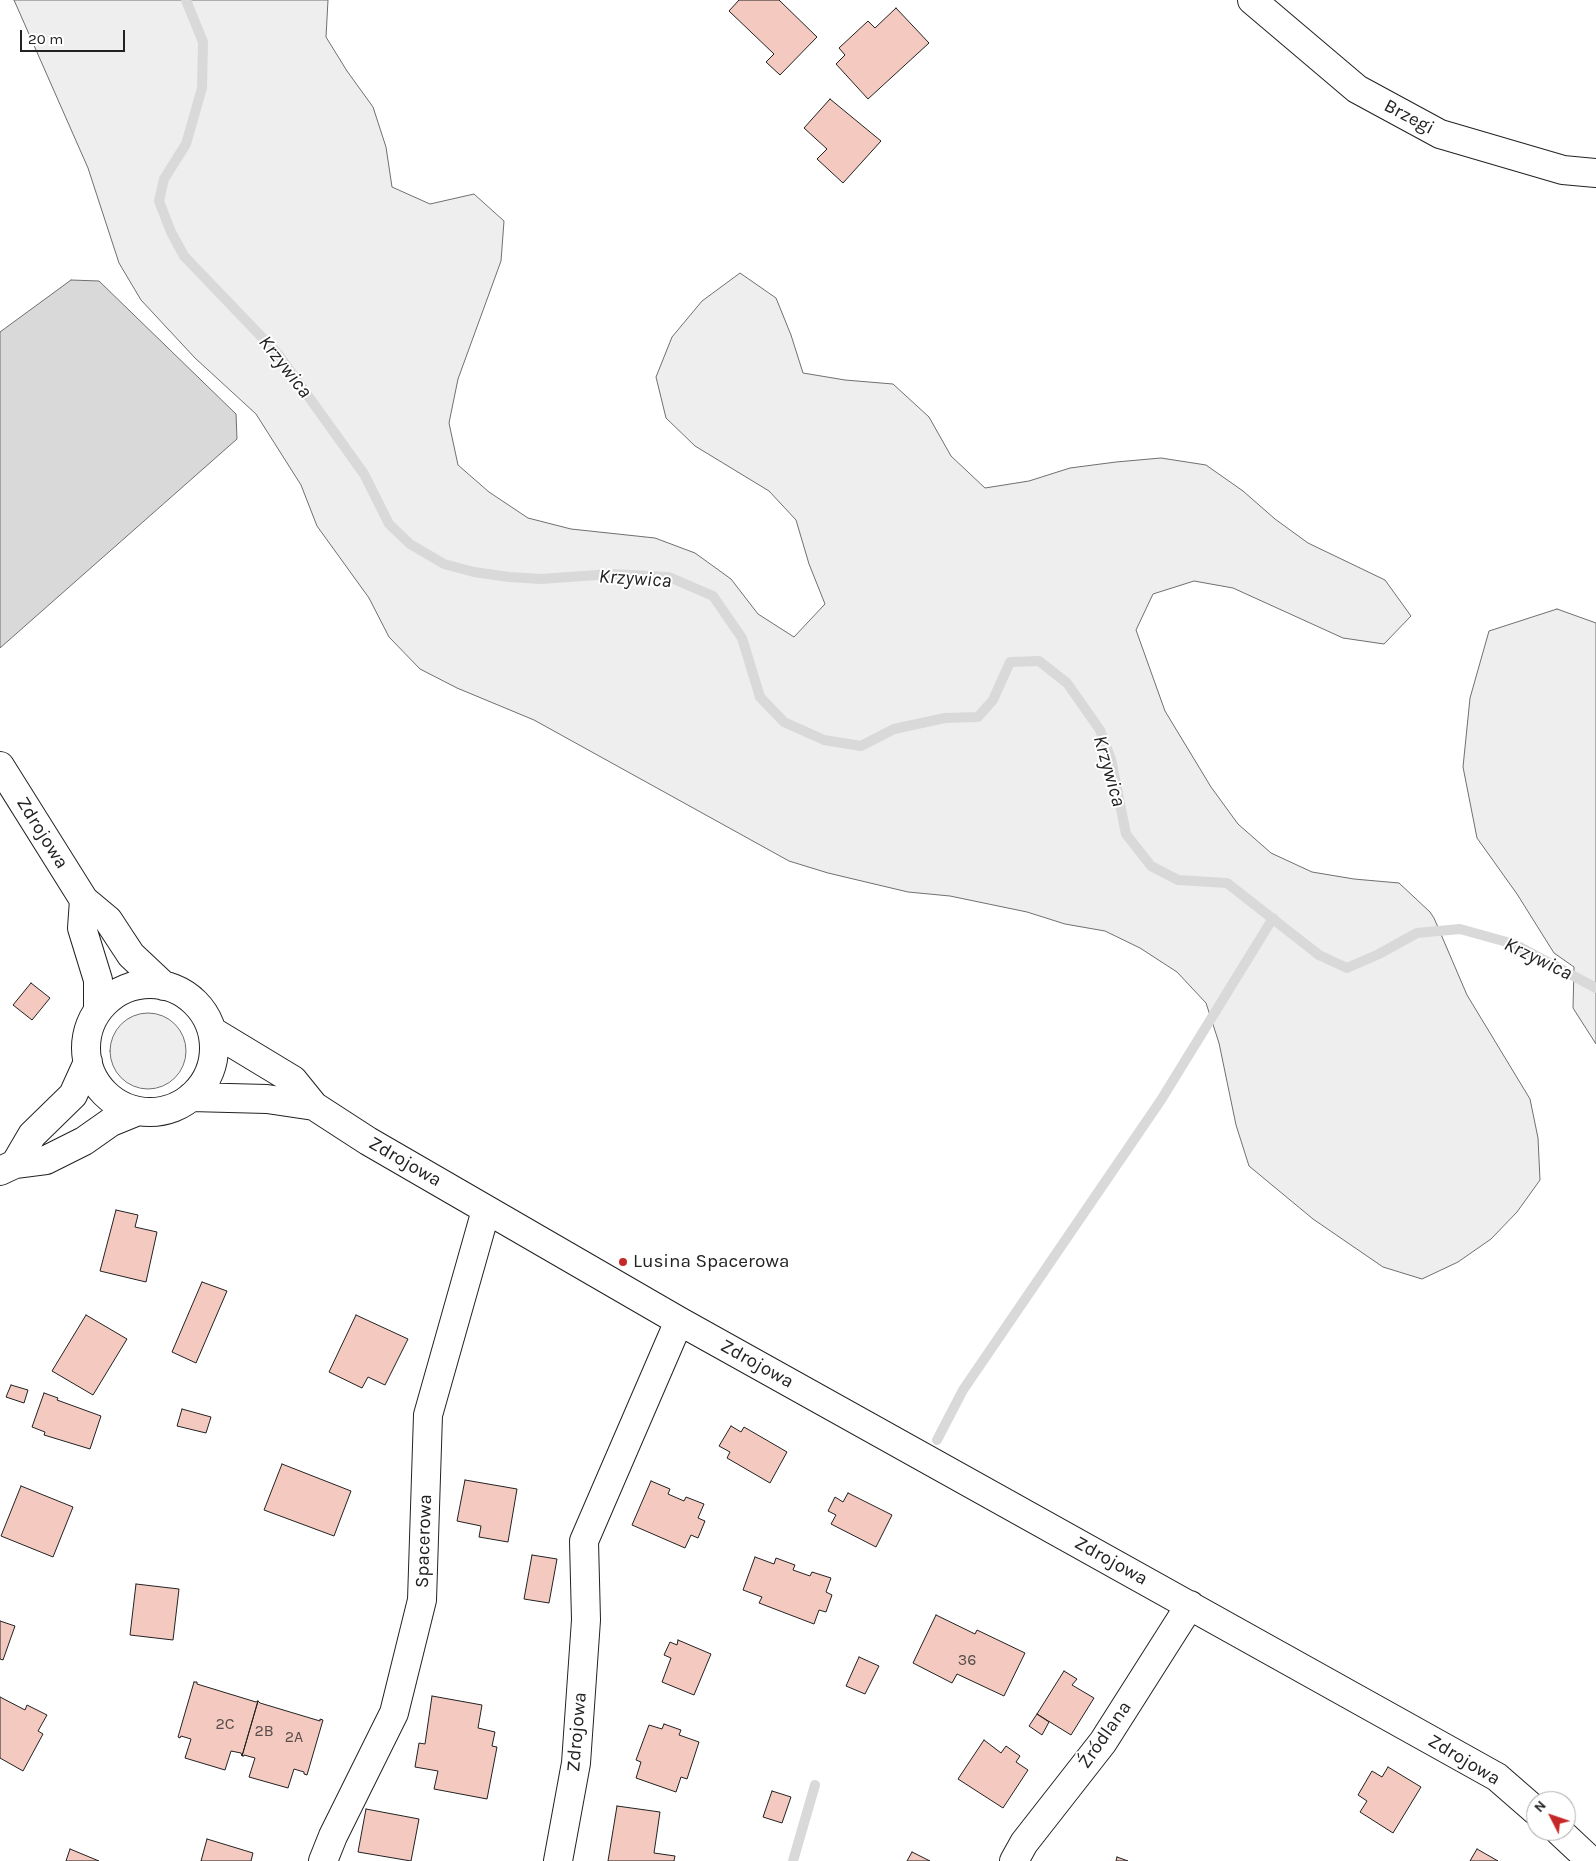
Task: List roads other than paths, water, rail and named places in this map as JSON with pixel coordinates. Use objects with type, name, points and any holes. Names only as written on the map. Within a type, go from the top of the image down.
[{"type":"street","name":"Brzegi","points":[[1252,0],[1357,89],[1440,134],[1563,170],[1596,173]]},
{"type":"street","name":"Zdrojowa","points":[[0,766],[84,900],[108,920],[131,955],[164,986]]},
{"type":"street","points":[[84,900],[82,928],[98,980],[98,1010]]},
{"type":"street","points":[[146,984],[164,986],[181,992],[194,1002],[205,1016],[212,1032],[214,1049],[211,1066],[203,1083],[191,1096],[175,1107],[157,1112],[138,1111],[120,1105],[105,1094],[94,1079],[88,1062],[86,1044],[90,1026],[98,1010],[111,996],[128,988],[146,984]]},
{"type":"street","name":"Zdrojowa","points":[[212,1032],[293,1080],[314,1106],[368,1141],[679,1321],[1497,1777],[1526,1802]]},
{"type":"street","points":[[8,1168],[32,1135],[73,1095],[88,1062]]},
{"type":"street","name":"Zdrojowa","points":[[191,1096],[267,1099],[314,1106]]},
{"type":"street","points":[[8,1168],[46,1160],[84,1141],[111,1122],[138,1111]]},
{"type":"street","name":"Spacerowa","points":[[323,1861],[394,1714],[422,1600],[428,1416],[486,1210]]},
{"type":"street","name":"Zdrojowa","points":[[558,1861],[576,1763],[586,1620],[584,1541],[679,1321]]},
{"type":"street","name":"Źródlana","points":[[1014,1861],[1024,1843],[1103,1742],[1190,1605]]},
{"type":"street","points":[[1570,1841],[1591,1861]]},
{"type":"waterway","name":"Krzywica","points":[[186,0],[203,42],[202,88],[186,144],[164,179],[159,201],[171,232],[184,256],[278,354],[364,474],[389,524],[410,544],[444,564],[474,572],[541,579],[611,574],[669,577],[713,596],[742,638],[760,697],[784,722],[824,740],[861,746],[894,729],[945,718],[978,717],[993,700],[1010,662],[1039,661],[1067,683],[1100,730],[1111,759],[1126,834],[1151,866],[1178,880],[1227,883],[1319,955],[1347,968],[1379,954],[1417,933],[1460,929],[1514,944],[1596,988]]},
{"type":"waterway","points":[[937,1440],[963,1390],[1161,1100],[1273,918]]},
{"type":"waterway","points":[[793,1861],[815,1785]]},
{"type":"place","name":"Lusina Spacerowa","points":[[623,1262]]}]
